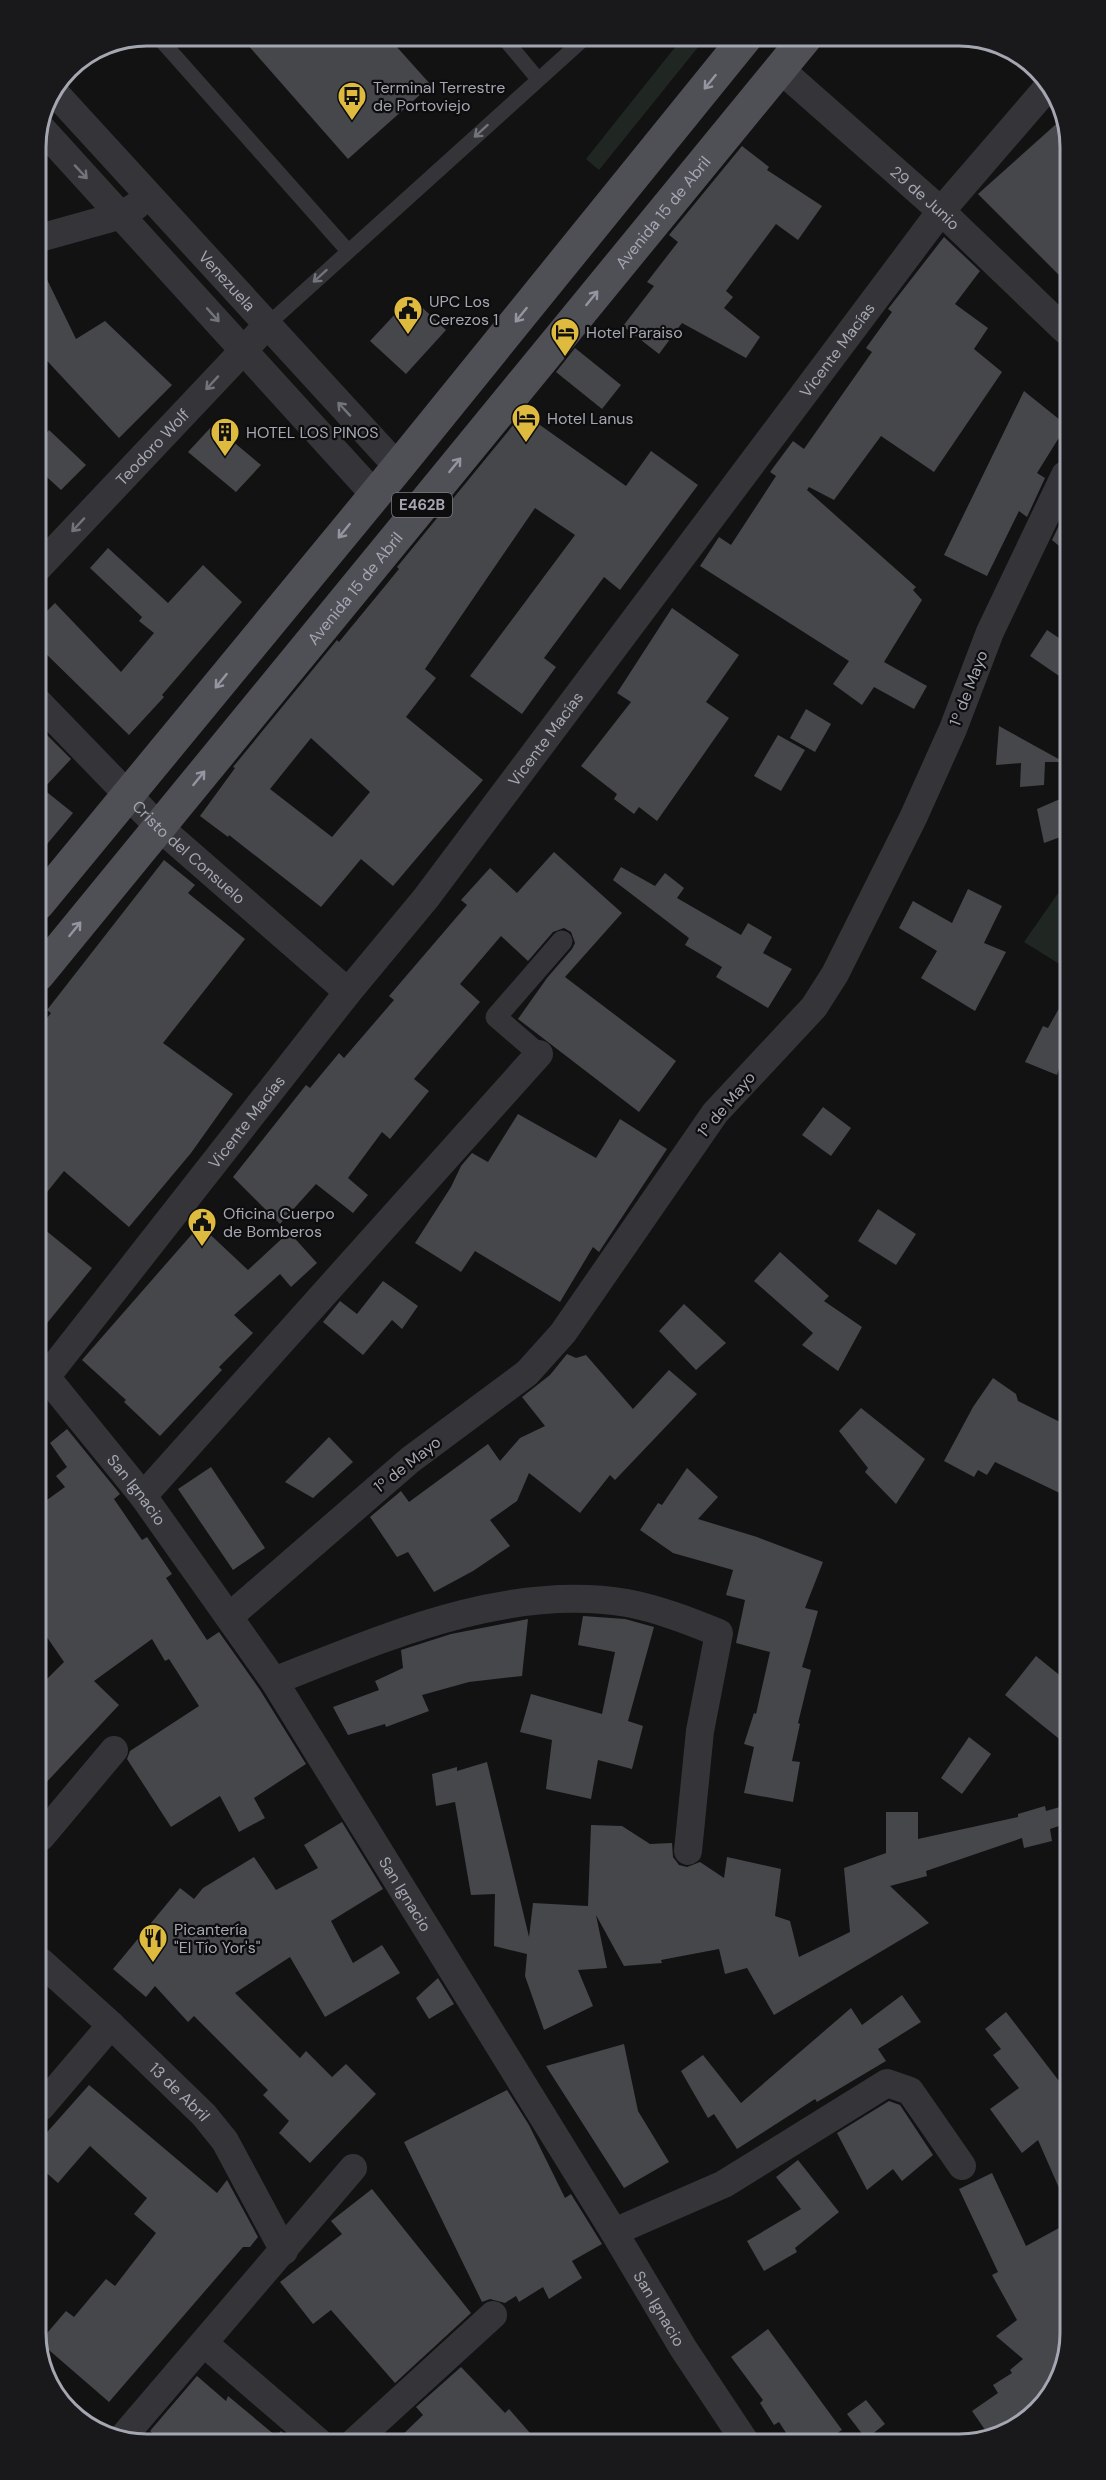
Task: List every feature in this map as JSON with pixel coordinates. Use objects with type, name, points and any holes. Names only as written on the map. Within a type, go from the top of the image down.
[{"type":"main road","name":"E462B","points":[[47,893],[398,468],[738,47]]},
{"type":"main road","name":"Avenida 15 de Abril","points":[[47,964],[798,47]]},
{"type":"street","name":"29 de Junio","points":[[780,69],[941,211],[1060,325]]},
{"type":"street","points":[[70,83],[233,266],[240,297]]},
{"type":"street","name":"Vicente Macías","points":[[46,1371],[348,992],[426,898],[522,773],[941,211],[1043,93]]},
{"type":"street","name":"Venezuela","points":[[60,98],[398,468]]},
{"type":"street","name":"Venezuela","points":[[48,135],[375,494]]},
{"type":"street","points":[[47,236],[132,211],[142,196],[140,188]]},
{"type":"street","name":"Teodoro Wolf","points":[[47,559],[266,326]]},
{"type":"street","name":"1º de Mayo","points":[[230,1616],[410,1460],[527,1373],[562,1334],[715,1113],[814,1007],[835,974],[913,818],[953,729],[998,613],[1060,485]]},
{"type":"street","name":"Cristo del Consuelo","points":[[47,711],[159,827],[348,992]]},
{"type":"street","points":[[143,1496],[539,1054],[496,1017],[562,941]]},
{"type":"street","name":"San Ignacio","points":[[46,1382],[143,1496],[274,1681],[614,2232],[683,2348],[740,2434]]},
{"type":"street","points":[[274,1681],[445,1618],[540,1602],[626,1603],[669,1613],[709,1629],[718,1633],[699,1731],[688,1851]]},
{"type":"street","points":[[46,1831],[114,1750]]},
{"type":"street","name":"13 de Abril","points":[[46,1967],[111,2025],[204,2115],[225,2141],[284,2251]]},
{"type":"street","points":[[46,2102],[111,2025]]},
{"type":"street","points":[[614,2232],[724,2184],[887,2084],[899,2085],[910,2091],[962,2166]]},
{"type":"street","points":[[128,2432],[205,2344],[353,2168]]},
{"type":"street","points":[[364,2433],[493,2315]]},
{"type":"street","points":[[205,2344],[310,2433]]},
{"type":"lane","points":[[166,46],[348,251]]},
{"type":"lane","points":[[511,46],[538,79]]},
{"type":"lane","points":[[266,326],[575,47]]},
{"type":"shaded area","points":[[676,47],[698,47],[599,170],[586,159]]},
{"type":"shaded area","points":[[1060,891],[1060,964],[1024,942]]},
{"type":"building","name":"Terminal Terrestre de Portoviejo","points":[[249,46],[396,46],[431,85],[348,159]]},
{"type":"building","points":[[1057,124],[1060,148],[1060,276],[978,194]]},
{"type":"building","points":[[742,146],[769,167],[767,170],[822,206],[798,240],[776,224],[726,291],[733,297],[724,308],[760,337],[746,358],[682,323],[659,354],[623,326],[654,286],[647,282],[678,242],[669,235]]},
{"type":"building","points":[[944,237],[980,271],[955,304],[988,328],[974,349],[1002,372],[934,472],[881,436],[834,500],[809,487],[807,490],[916,587],[913,590],[922,600],[884,662],[927,686],[914,709],[874,687],[862,705],[833,684],[849,661],[700,566],[719,537],[731,545],[776,476],[770,472],[793,441],[804,449],[872,352],[866,348],[892,312],[888,309]]},
{"type":"building","points":[[47,279],[76,339],[105,321],[172,385],[119,438],[47,361]]},
{"type":"building","name":"UPC Los Cerezos 1","points":[[411,297],[446,330],[406,374],[370,341]]},
{"type":"building","points":[[575,348],[621,385],[602,409],[556,372]]},
{"type":"building","points":[[1024,391],[1060,420],[1060,436],[1037,473],[1045,478],[1027,517],[1019,511],[987,576],[944,555]]},
{"type":"building","points":[[523,413],[626,486],[651,451],[698,485],[620,590],[604,577],[544,658],[556,667],[522,714],[470,676],[575,535],[535,508],[425,669],[436,678],[406,717],[483,780],[393,886],[361,859],[321,907],[229,835],[228,837],[200,816],[235,768],[233,767],[337,640],[339,642],[399,569],[397,567]],"holes":[[[311,738],[370,792],[332,837],[270,789]]]},
{"type":"building","name":"HOTEL LOS PINOS","points":[[213,425],[261,465],[236,492],[188,452]]},
{"type":"building","points":[[49,430],[86,465],[61,490],[47,477],[47,432]]},
{"type":"building","points":[[1060,523],[1060,547],[1052,540]]},
{"type":"building","points":[[108,548],[168,603],[203,565],[242,602],[162,695],[164,697],[129,735],[47,655],[47,611],[55,603],[121,672],[154,633],[139,621],[142,617],[90,568]]},
{"type":"building","points":[[672,608],[739,655],[706,702],[729,718],[657,821],[639,807],[634,814],[614,799],[617,794],[581,766],[631,702],[617,693]]},
{"type":"building","points":[[1047,630],[1060,639],[1060,677],[1030,656]]},
{"type":"building","points":[[806,709],[831,724],[815,752],[790,738]]},
{"type":"building","points":[[999,726],[1060,760],[1060,762],[1045,762],[1044,785],[1020,787],[1021,763],[996,765]]},
{"type":"building","points":[[47,735],[71,759],[47,785]]},
{"type":"building","points":[[778,735],[805,750],[781,791],[754,776]]},
{"type":"building","points":[[47,792],[73,813],[47,845]]},
{"type":"building","points":[[1060,799],[1060,837],[1044,843],[1037,809]]},
{"type":"building","points":[[554,852],[622,913],[565,977],[676,1061],[639,1112],[518,1019],[547,978],[572,949],[575,943],[571,932],[564,928],[553,932],[528,961],[501,936],[460,984],[480,1002],[414,1079],[429,1091],[390,1139],[382,1132],[348,1178],[368,1195],[353,1213],[316,1184],[280,1224],[233,1177],[306,1085],[310,1088],[339,1053],[344,1058],[394,1000],[389,996],[467,905],[461,900],[490,868],[517,893]]},
{"type":"building","points":[[164,860],[195,885],[188,893],[245,939],[163,1043],[233,1094],[191,1153],[129,1227],[64,1171],[47,1193],[47,1019],[51,1013],[47,1010]]},
{"type":"building","points":[[621,867],[655,886],[665,873],[684,888],[677,898],[741,935],[748,923],[772,937],[763,953],[792,969],[768,1008],[716,977],[722,967],[685,945],[689,938],[613,880]]},
{"type":"building","points":[[968,889],[1002,906],[984,943],[1006,952],[975,1011],[921,978],[937,951],[899,928],[913,901],[952,923]]},
{"type":"building","points":[[1060,1007],[1060,1066],[1057,1075],[1025,1062],[1043,1026],[1048,1028]]},
{"type":"building","points":[[823,1107],[851,1128],[831,1156],[802,1135]]},
{"type":"building","points":[[518,1114],[596,1158],[620,1119],[667,1149],[599,1252],[593,1247],[560,1302],[475,1251],[461,1272],[415,1243],[451,1187],[461,1166],[472,1153],[488,1162]]},
{"type":"building","points":[[878,1209],[916,1234],[896,1265],[858,1241]]},
{"type":"building","points":[[200,1225],[248,1270],[289,1232],[317,1263],[291,1287],[280,1274],[234,1315],[253,1333],[219,1367],[222,1370],[160,1436],[124,1402],[126,1400],[82,1360]]},
{"type":"building","points":[[47,1231],[92,1268],[46,1324]]},
{"type":"building","points":[[780,1252],[829,1296],[824,1301],[862,1327],[838,1371],[802,1345],[813,1333],[754,1281]]},
{"type":"building","points":[[383,1281],[418,1306],[402,1329],[392,1320],[363,1355],[323,1322],[340,1301],[357,1314]]},
{"type":"building","points":[[684,1304],[726,1343],[696,1370],[659,1331]]},
{"type":"building","points":[[567,1354],[576,1358],[586,1355],[633,1409],[669,1370],[697,1394],[615,1480],[610,1475],[580,1513],[529,1473],[517,1501],[490,1520],[510,1546],[473,1571],[434,1592],[408,1552],[397,1557],[370,1517],[401,1491],[409,1502],[488,1444],[500,1461],[520,1438],[545,1426],[522,1397],[550,1375]]},
{"type":"building","points":[[993,1378],[1016,1394],[1018,1401],[1060,1422],[1060,1493],[995,1462],[987,1475],[978,1470],[974,1477],[944,1461],[973,1407]]},
{"type":"building","points":[[861,1408],[925,1459],[896,1504],[865,1472],[868,1468],[839,1431]]},
{"type":"building","points":[[67,1429],[120,1494],[114,1499],[142,1540],[147,1537],[172,1574],[166,1578],[207,1640],[219,1632],[260,1690],[306,1764],[254,1798],[265,1818],[239,1832],[220,1796],[171,1827],[127,1759],[130,1751],[199,1706],[169,1659],[165,1661],[152,1639],[94,1681],[119,1705],[46,1782],[46,1680],[64,1662],[46,1636],[46,1500],[65,1487],[56,1476],[67,1467],[50,1443]]},
{"type":"building","points":[[329,1437],[353,1462],[313,1498],[285,1482]]},
{"type":"building","points":[[211,1467],[265,1548],[233,1570],[178,1489]]},
{"type":"building","points":[[687,1468],[718,1497],[698,1519],[757,1537],[823,1562],[805,1608],[818,1611],[802,1667],[811,1670],[798,1723],[800,1724],[792,1761],[800,1762],[793,1802],[744,1793],[754,1747],[744,1744],[754,1713],[756,1714],[770,1652],[736,1643],[745,1600],[726,1595],[733,1570],[673,1553],[640,1530],[658,1503],[662,1505]]},
{"type":"building","points":[[583,1616],[625,1619],[654,1627],[628,1721],[643,1726],[632,1769],[598,1760],[591,1799],[546,1789],[552,1740],[520,1732],[531,1694],[602,1714],[615,1652],[578,1645]]},
{"type":"building","points":[[528,1619],[522,1676],[469,1682],[422,1695],[429,1711],[386,1727],[385,1724],[348,1735],[333,1707],[379,1690],[375,1681],[403,1668],[401,1650],[451,1634]]},
{"type":"building","points":[[1036,1656],[1060,1676],[1060,1740],[1005,1695]]},
{"type":"building","points":[[969,1737],[991,1754],[962,1794],[941,1778]]},
{"type":"building","points":[[487,1762],[529,1937],[533,1903],[588,1906],[591,1825],[622,1826],[650,1844],[672,1843],[673,1857],[679,1865],[687,1867],[700,1862],[724,1878],[727,1857],[781,1869],[775,1916],[790,1921],[799,1957],[850,1932],[844,1868],[886,1853],[886,1812],[918,1812],[918,1839],[1018,1817],[1018,1814],[1045,1806],[1046,1811],[1060,1807],[1060,1826],[1050,1829],[1052,1841],[1024,1848],[1022,1838],[926,1871],[927,1876],[890,1886],[929,1923],[774,2015],[747,1968],[725,1974],[719,1949],[661,1960],[662,1963],[624,1966],[596,1915],[607,1968],[578,1970],[593,2006],[544,2030],[525,1976],[527,1954],[494,1946],[495,1894],[471,1895],[455,1802],[436,1806],[432,1774],[457,1767],[457,1771]]},
{"type":"building","points":[[342,1822],[383,1889],[331,1921],[353,1963],[382,1945],[400,1973],[325,2017],[290,1957],[235,1993],[300,2058],[306,2051],[332,2077],[346,2064],[376,2094],[310,2163],[279,2133],[289,2121],[263,2095],[268,2090],[194,2016],[188,2022],[155,1986],[146,1997],[113,1969],[180,1888],[194,1899],[203,1888],[254,1857],[276,1890],[318,1868],[304,1845]]},
{"type":"building","points":[[438,1978],[454,2004],[429,2019],[416,1998]]},
{"type":"building","points":[[902,1995],[921,2022],[878,2049],[886,2061],[817,2102],[815,2099],[737,2149],[714,2114],[708,2118],[681,2071],[703,2055],[741,2103],[851,2008],[862,2025]]},
{"type":"building","points":[[1006,2012],[1060,2082],[1060,2190],[1038,2140],[1022,2153],[990,2109],[1019,2088],[993,2055],[1001,2049],[985,2029]]},
{"type":"building","points":[[624,2044],[638,2111],[669,2162],[624,2188],[546,2066]]},
{"type":"building","points":[[89,2085],[217,2193],[227,2180],[258,2237],[250,2247],[243,2247],[109,2402],[48,2349],[46,2334],[66,2311],[74,2317],[106,2279],[115,2286],[156,2233],[134,2214],[147,2198],[90,2146],[58,2183],[46,2173],[46,2133]]},
{"type":"building","points":[[507,2090],[529,2125],[565,2198],[571,2194],[602,2244],[572,2261],[582,2278],[549,2299],[543,2287],[519,2302],[516,2296],[505,2303],[490,2299],[482,2302],[404,2142]]},
{"type":"building","points":[[889,2101],[900,2105],[933,2155],[902,2181],[893,2169],[867,2190],[837,2133]]},
{"type":"building","points":[[798,2160],[839,2212],[795,2248],[797,2252],[764,2271],[747,2241],[801,2209],[776,2177]]},
{"type":"building","points":[[992,2173],[1026,2246],[1060,2227],[1060,2332],[1054,2365],[1042,2388],[1024,2409],[1003,2423],[985,2430],[972,2411],[998,2393],[993,2385],[1012,2373],[1010,2370],[1023,2359],[996,2336],[1017,2320],[992,2275],[998,2272],[959,2189]]},
{"type":"building","points":[[372,2189],[471,2313],[395,2383],[331,2310],[313,2324],[280,2282],[342,2234],[331,2221]]},
{"type":"building","points":[[768,2329],[842,2430],[836,2434],[787,2434],[779,2422],[774,2425],[760,2403],[763,2400],[731,2357]]},
{"type":"building","points":[[461,2367],[505,2413],[509,2409],[530,2433],[404,2433],[423,2415],[416,2407]]},
{"type":"building","points":[[197,2376],[226,2401],[228,2396],[273,2433],[152,2433],[150,2431]]},
{"type":"building","points":[[866,2400],[885,2424],[872,2434],[862,2434],[847,2414]]},
{"type":"place","name":"Terminal Terrestre de Portoviejo","points":[[352,122]]},
{"type":"place","name":"UPC Los Cerezos 1","points":[[408,336]]},
{"type":"place","name":"Hotel Paraiso","points":[[565,358]]},
{"type":"place","name":"Hotel Lanus","points":[[526,444]]},
{"type":"place","name":"HOTEL LOS PINOS","points":[[225,458]]},
{"type":"place","name":"Oficina Cuerpo de Bomberos","points":[[202,1248]]},
{"type":"place","name":"Picantería \"El Tío Yor's\"","points":[[153,1964]]}]
